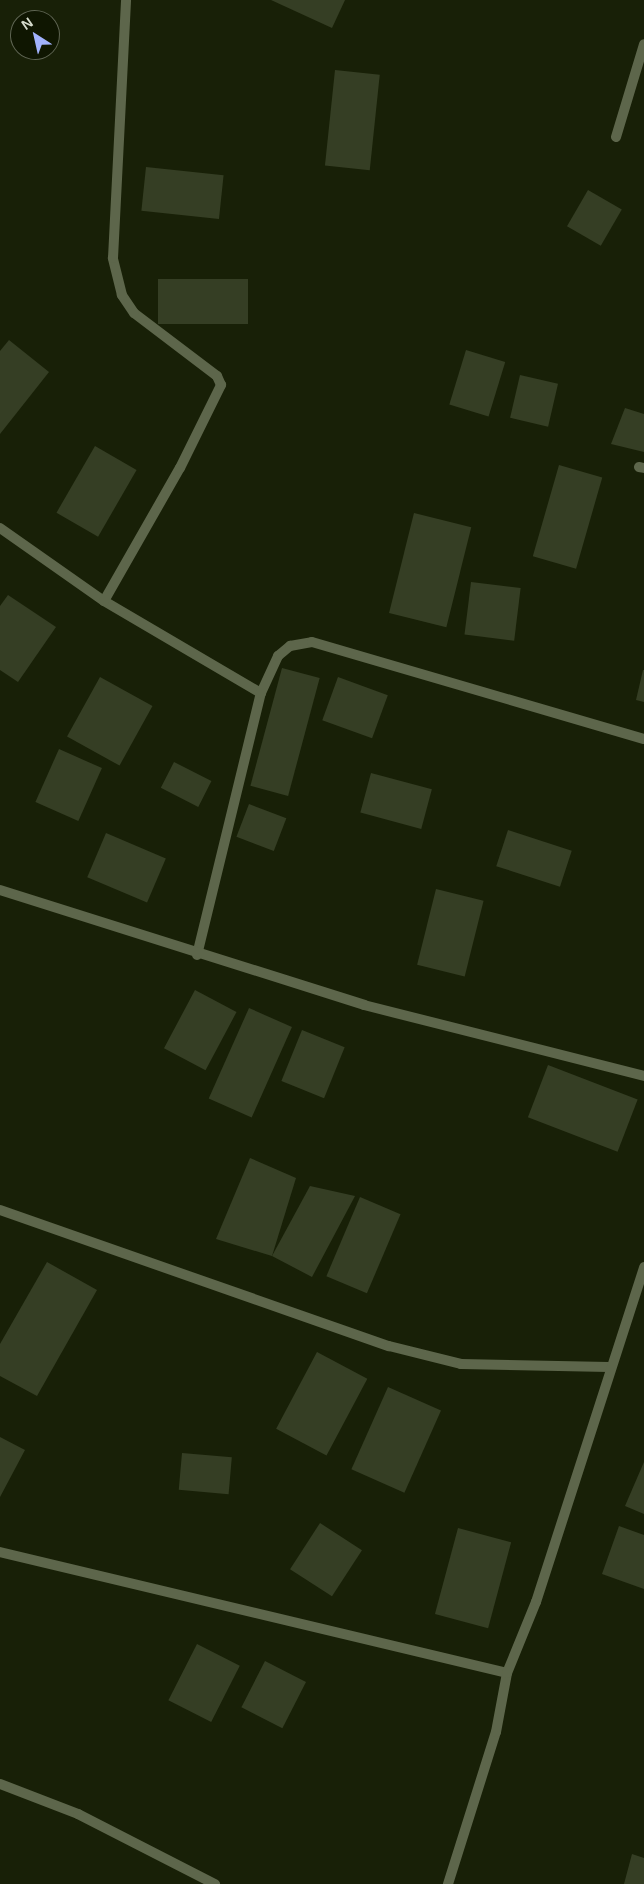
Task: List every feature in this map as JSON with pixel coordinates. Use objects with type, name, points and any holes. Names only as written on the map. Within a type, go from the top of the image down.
[{"type":"street","points":[[104,601],[180,468],[220,385],[217,376],[134,313],[122,295],[113,258],[126,0]]},
{"type":"street","points":[[616,137],[644,44]]},
{"type":"street","points":[[0,528],[104,601],[261,693]]},
{"type":"street","points":[[197,954],[261,693],[278,656],[290,646],[312,642],[644,738]]},
{"type":"street","points":[[0,890],[197,954],[364,1005],[644,1076]]},
{"type":"street","points":[[0,1210],[389,1346],[461,1364],[609,1368]]},
{"type":"street","points":[[448,1884],[496,1732],[507,1672],[536,1602],[609,1368],[644,1267]]},
{"type":"street","points":[[0,1552],[507,1672]]},
{"type":"street","points":[[0,1784],[78,1814],[215,1884]]},
{"type":"building","points":[[271,0],[345,0],[332,28]]},
{"type":"building","points":[[335,70],[380,75],[370,170],[325,165]]},
{"type":"building","points":[[146,167],[224,175],[219,219],[141,211]]},
{"type":"building","points":[[588,190],[622,210],[601,246],[567,226]]},
{"type":"building","points":[[158,279],[248,279],[248,324],[158,324]]},
{"type":"building","points":[[9,340],[49,372],[0,434],[0,351]]},
{"type":"building","points":[[466,350],[505,362],[489,416],[449,405]]},
{"type":"building","points":[[520,375],[558,384],[548,427],[510,418]]},
{"type":"building","points":[[625,408],[644,414],[644,452],[611,444]]},
{"type":"building","points":[[95,446],[137,470],[98,537],[57,513]]},
{"type":"building","points":[[559,465],[602,477],[576,569],[533,556]]},
{"type":"building","points":[[414,513],[471,527],[446,627],[389,613]]},
{"type":"building","points":[[471,582],[521,588],[514,641],[465,635]]},
{"type":"building","points":[[8,595],[56,627],[18,682],[0,670],[0,606]]},
{"type":"building","points":[[282,668],[320,678],[288,796],[250,786]]},
{"type":"building","points":[[644,670],[644,702],[636,700]]},
{"type":"building","points":[[100,677],[152,706],[120,766],[67,736]]},
{"type":"building","points":[[338,677],[388,695],[372,738],[322,720]]},
{"type":"building","points":[[59,749],[102,768],[78,821],[35,802]]},
{"type":"building","points":[[174,762],[211,781],[198,807],[161,788]]},
{"type":"building","points":[[371,773],[432,789],[421,829],[360,813]]},
{"type":"building","points":[[249,804],[286,818],[274,851],[236,837]]},
{"type":"building","points":[[508,830],[572,851],[560,887],[496,866]]},
{"type":"building","points":[[106,833],[166,858],[147,903],[87,877]]},
{"type":"building","points":[[436,889],[484,901],[465,977],[417,965]]},
{"type":"building","points":[[195,990],[236,1012],[206,1070],[164,1048]]},
{"type":"building","points":[[249,1008],[292,1027],[252,1118],[209,1098]]},
{"type":"building","points":[[302,1030],[345,1047],[324,1098],[281,1081]]},
{"type":"building","points":[[548,1065],[638,1099],[618,1152],[528,1117]]},
{"type":"building","points":[[250,1158],[296,1178],[272,1256],[216,1239]]},
{"type":"building","points":[[310,1186],[355,1196],[312,1277],[272,1256]]},
{"type":"building","points":[[360,1197],[401,1214],[367,1293],[326,1276]]},
{"type":"building","points":[[47,1262],[97,1290],[37,1396],[0,1376],[0,1344]]},
{"type":"building","points":[[317,1352],[367,1379],[326,1456],[276,1429]]},
{"type":"building","points":[[388,1387],[441,1411],[404,1493],[351,1469]]},
{"type":"building","points":[[0,1437],[25,1450],[0,1497]]},
{"type":"building","points":[[182,1453],[232,1457],[229,1494],[179,1490]]},
{"type":"building","points":[[644,1462],[644,1514],[625,1506]]},
{"type":"building","points":[[320,1523],[362,1550],[332,1596],[290,1569]]},
{"type":"building","points":[[619,1526],[644,1535],[644,1589],[602,1574]]},
{"type":"building","points":[[458,1528],[511,1542],[488,1628],[435,1614]]},
{"type":"building","points":[[197,1644],[240,1666],[211,1722],[168,1700]]},
{"type":"building","points":[[265,1661],[306,1682],[282,1728],[241,1707]]},
{"type":"building","points":[[632,1854],[644,1858],[644,1884],[624,1884]]}]
